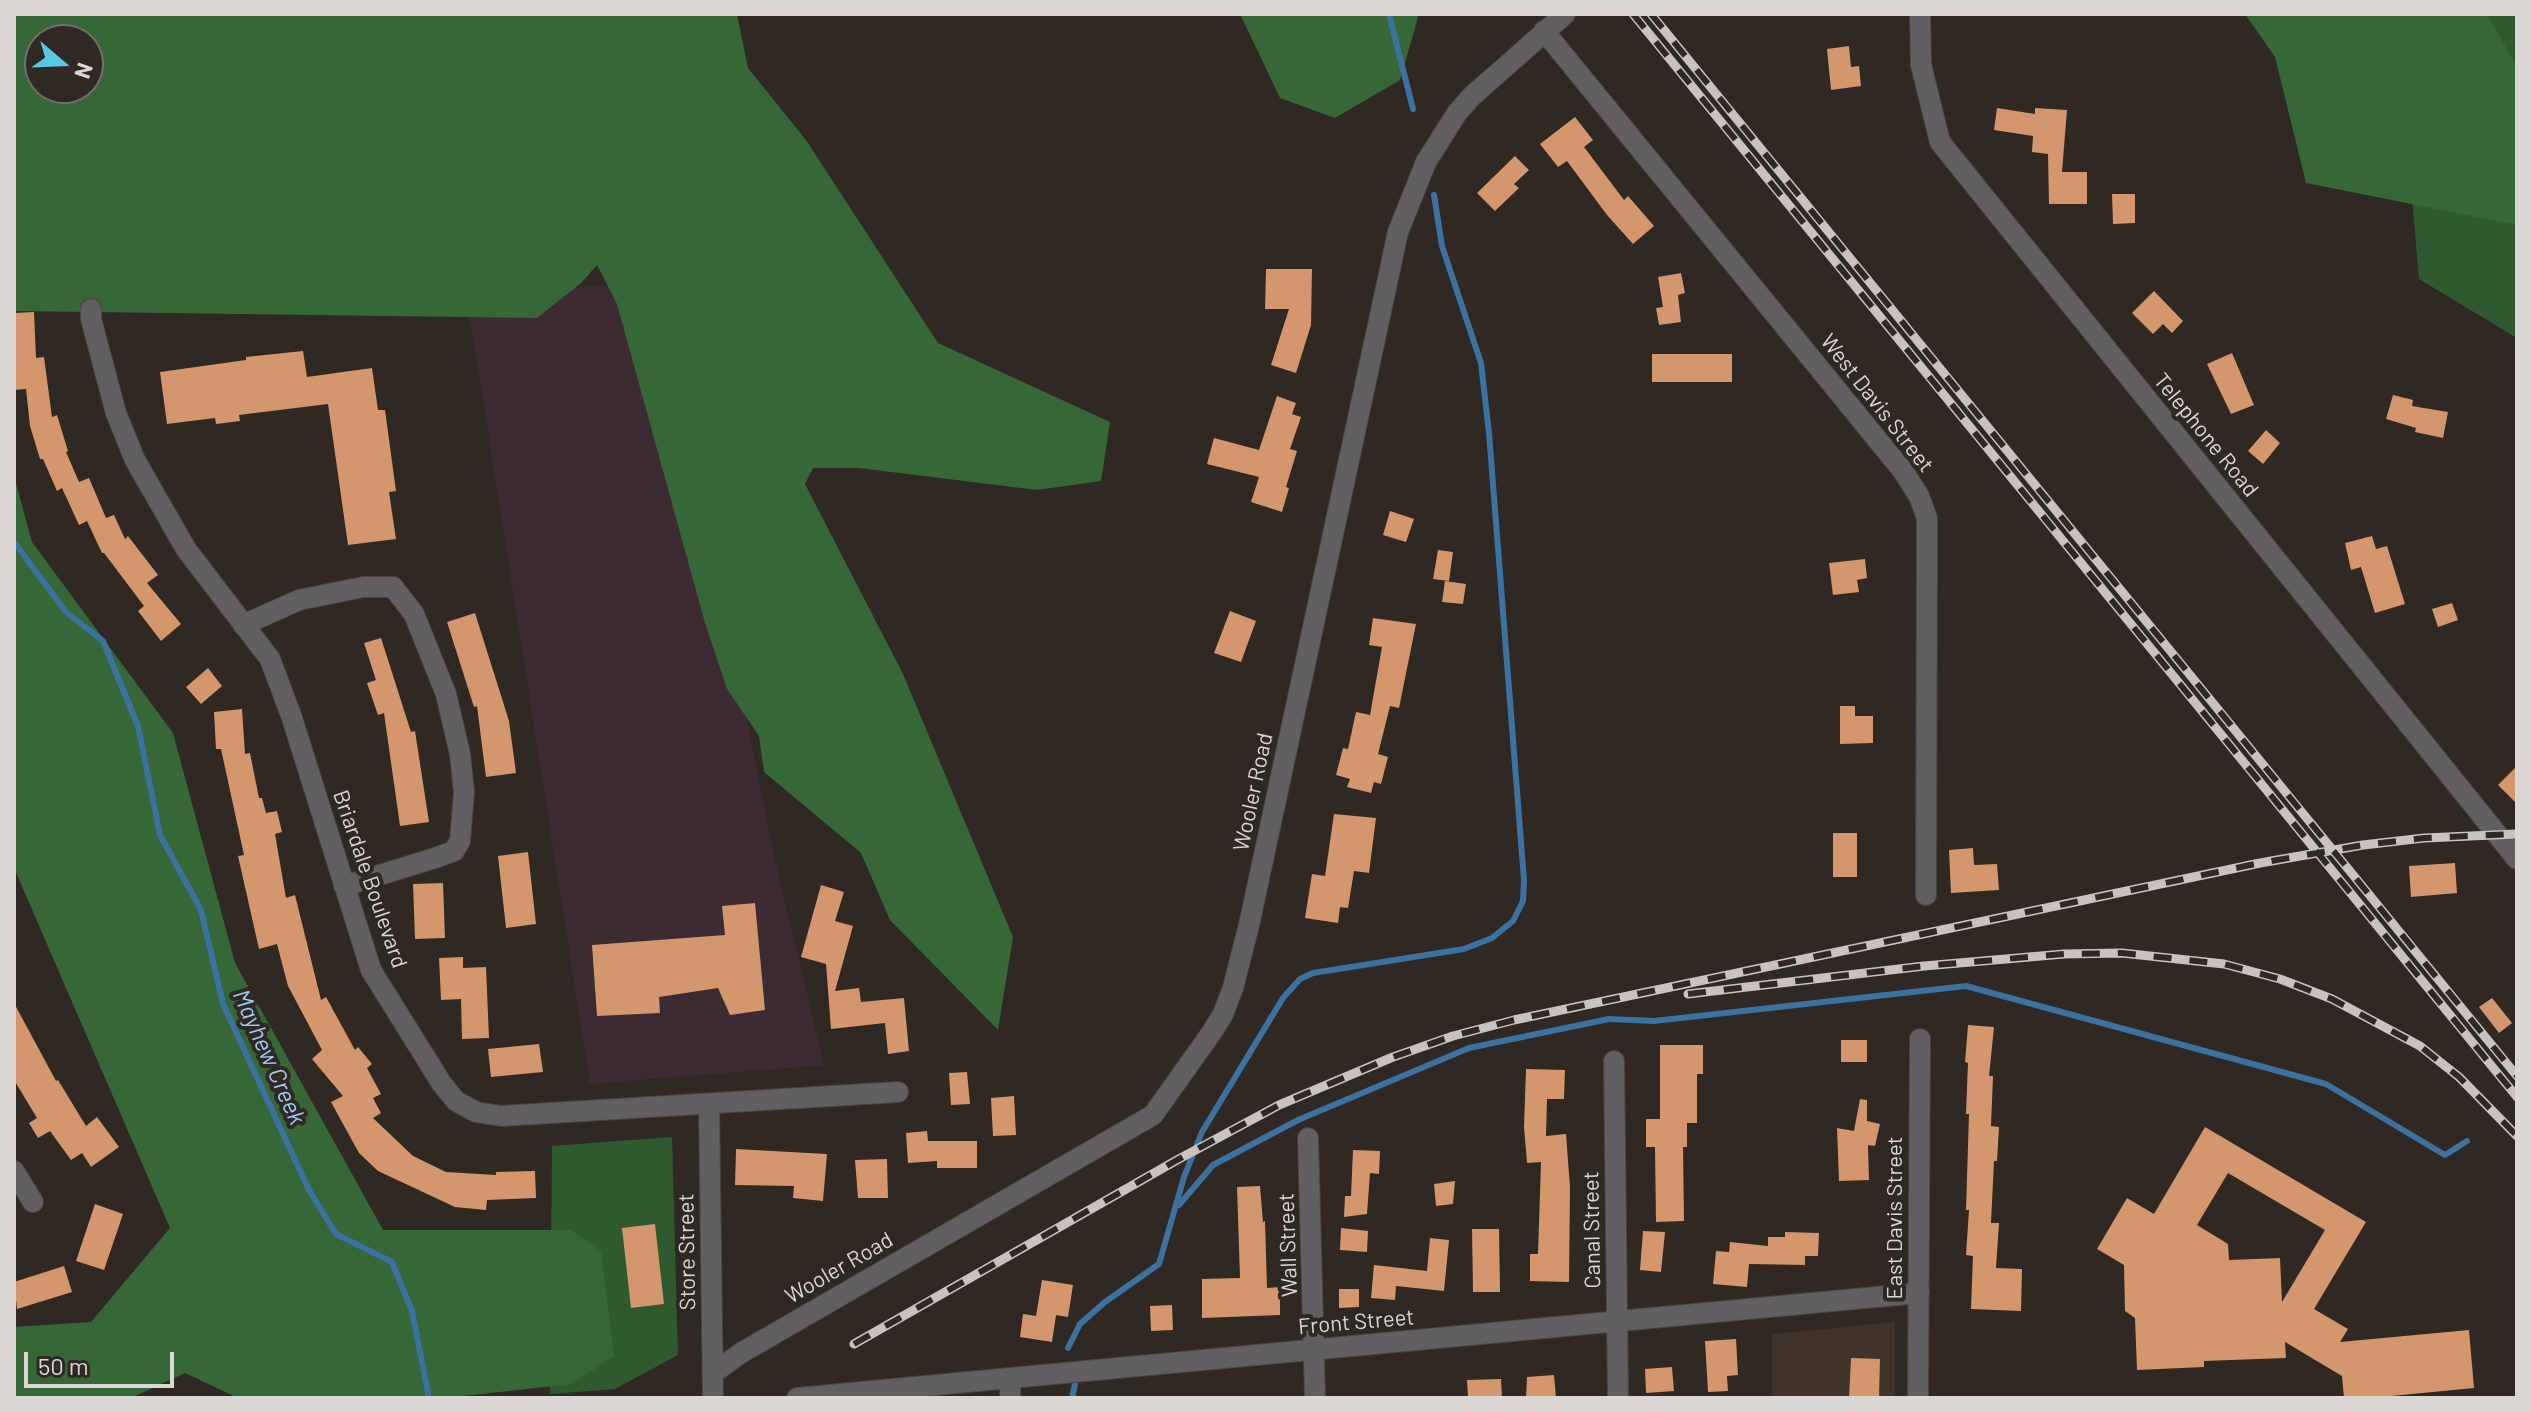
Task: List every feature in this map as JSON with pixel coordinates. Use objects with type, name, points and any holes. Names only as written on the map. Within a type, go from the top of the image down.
[{"type":"street","name":"Wooler Road","points":[[713,1373],[754,1345],[1153,1115],[1212,1032],[1233,988],[1249,925],[1398,232],[1426,162],[1457,113],[1565,14]]},
{"type":"street","name":"Telephone Road","points":[[1920,14],[1921,65],[1940,142],[2517,859]]},
{"type":"street","name":"West Davis Street","points":[[1544,31],[1903,471],[1919,496],[1927,518],[1926,895]]},
{"type":"street","name":"Briardale Boulevard","points":[[91,309],[116,413],[135,460],[186,549],[270,659],[371,970],[442,1084],[456,1101],[476,1112],[501,1116],[898,1092]]},
{"type":"street","points":[[243,625],[299,600],[363,587],[393,587],[414,614],[446,694],[460,754],[464,792],[460,841],[454,851],[344,886]]},
{"type":"street","name":"East Davis Street","points":[[1918,1398],[1920,1039]]},
{"type":"street","name":"Canal Street","points":[[1614,1061],[1618,1398]]},
{"type":"street","name":"Store Street","points":[[709,1105],[713,1398]]},
{"type":"street","name":"Wall Street","points":[[1308,1138],[1315,1398]]},
{"type":"street","points":[[14,1171],[33,1202]]},
{"type":"street","name":"Front Street","points":[[797,1398],[1011,1388],[1315,1349],[1919,1293]]},
{"type":"shaded area","points":[[661,284],[774,856],[824,1065],[590,1084],[466,292]]},
{"type":"shaded area","points":[[1895,1322],[1895,1398],[1772,1398],[1772,1334]]},
{"type":"green space","points":[[14,14],[737,14],[748,68],[806,140],[938,343],[1110,422],[1101,481],[1037,490],[859,468],[813,468],[805,484],[903,674],[1013,937],[998,1030],[890,920],[861,853],[764,772],[759,736],[727,689],[705,623],[617,304],[597,265],[581,283],[537,318],[14,311]]},
{"type":"green space","points":[[1240,14],[1419,14],[1400,80],[1335,118],[1280,98]]},
{"type":"green space","points":[[2245,14],[2487,14],[2517,67],[2517,225],[2306,183],[2275,57]]},
{"type":"green space","points":[[2396,14],[2517,14],[2517,338],[2419,279]]},
{"type":"green space","points":[[14,476],[32,542],[173,733],[235,963],[383,1230],[571,1230],[601,1252],[614,1356],[572,1384],[446,1398],[238,1398],[185,1373],[131,1398],[14,1398],[14,1327],[91,1322],[170,1228],[14,868]]},
{"type":"green space","points":[[672,1137],[678,1355],[615,1389],[550,1394],[552,1146]]},
{"type":"building","points":[[1849,46],[1851,67],[1859,66],[1861,86],[1831,90],[1827,49]]},
{"type":"building","points":[[1997,108],[2035,114],[2035,108],[2067,110],[2062,172],[2087,172],[2087,204],[2049,204],[2048,154],[2032,152],[2033,136],[1994,130]]},
{"type":"building","points":[[1575,117],[1593,140],[1584,147],[1624,200],[1628,196],[1654,226],[1633,244],[1567,161],[1558,167],[1540,144]]},
{"type":"building","points":[[1515,156],[1529,170],[1514,184],[1519,188],[1495,211],[1477,193]]},
{"type":"building","points":[[2112,194],[2135,194],[2135,223],[2113,224]]},
{"type":"building","points":[[1266,269],[1312,269],[1311,325],[1296,373],[1271,365],[1289,309],[1265,309]]},
{"type":"building","points":[[1681,273],[1685,293],[1678,295],[1681,322],[1659,325],[1656,308],[1663,307],[1658,277]]},
{"type":"building","points":[[2154,291],[2183,321],[2172,333],[2163,324],[2153,334],[2132,313]]},
{"type":"building","points":[[34,312],[36,358],[44,357],[52,417],[57,415],[66,452],[79,482],[89,478],[106,518],[114,515],[125,539],[128,536],[158,575],[147,583],[181,624],[161,641],[138,611],[144,606],[102,553],[87,521],[79,525],[62,488],[57,491],[43,459],[40,459],[30,426],[26,389],[14,390],[14,313]]},
{"type":"building","points":[[303,351],[307,377],[372,368],[378,410],[385,410],[396,491],[389,492],[396,539],[348,545],[328,404],[239,415],[240,421],[216,424],[215,418],[167,424],[160,372]]},
{"type":"building","points":[[2232,353],[2254,405],[2231,414],[2207,364]]},
{"type":"building","points":[[1652,354],[1732,354],[1732,382],[1652,382]]},
{"type":"building","points":[[2393,395],[2413,400],[2412,406],[2448,412],[2443,438],[2415,432],[2416,428],[2386,419]]},
{"type":"building","points":[[1277,396],[1296,403],[1292,414],[1301,417],[1290,449],[1297,451],[1282,512],[1251,502],[1259,477],[1207,464],[1214,438],[1259,450]]},
{"type":"building","points":[[2266,430],[2280,443],[2263,464],[2248,451]]},
{"type":"building","points":[[1390,511],[1414,519],[1406,542],[1383,535]]},
{"type":"building","points":[[2372,536],[2376,549],[2387,546],[2405,604],[2375,613],[2361,567],[2351,570],[2345,543]]},
{"type":"building","points":[[1438,550],[1453,552],[1449,581],[1433,579]]},
{"type":"building","points":[[1865,559],[1867,578],[1857,580],[1859,592],[1833,595],[1829,563]]},
{"type":"building","points":[[1445,581],[1466,584],[1463,604],[1442,602]]},
{"type":"building","points":[[2452,603],[2458,620],[2438,627],[2432,609]]},
{"type":"building","points":[[1230,611],[1256,621],[1241,662],[1214,653]]},
{"type":"building","points":[[475,613],[509,721],[516,773],[486,777],[477,706],[474,707],[447,622]]},
{"type":"building","points":[[1373,618],[1416,624],[1399,708],[1390,706],[1378,754],[1388,757],[1381,784],[1374,782],[1371,793],[1347,787],[1350,779],[1336,775],[1343,748],[1348,749],[1356,712],[1370,715],[1382,647],[1369,645]]},
{"type":"building","points":[[381,638],[411,732],[415,731],[429,822],[400,826],[384,713],[378,715],[367,683],[376,680],[364,643]]},
{"type":"building","points":[[208,668],[222,686],[201,704],[186,687]]},
{"type":"building","points":[[1840,706],[1855,706],[1855,716],[1873,716],[1873,743],[1840,744]]},
{"type":"building","points":[[242,709],[245,754],[250,753],[259,798],[262,798],[266,813],[277,811],[282,832],[275,834],[286,898],[295,895],[321,1000],[326,997],[355,1050],[358,1047],[372,1064],[367,1068],[381,1094],[373,1098],[381,1113],[373,1118],[413,1156],[446,1172],[496,1175],[496,1172],[535,1171],[536,1198],[487,1200],[486,1210],[455,1207],[378,1171],[359,1153],[331,1102],[343,1096],[312,1059],[322,1050],[288,986],[277,944],[259,949],[238,856],[244,855],[221,749],[216,749],[214,712]]},
{"type":"building","points":[[2517,766],[2517,804],[2498,785]]},
{"type":"building","points":[[1334,814],[1376,818],[1369,873],[1354,871],[1348,908],[1340,907],[1338,923],[1305,918],[1312,874],[1325,876]]},
{"type":"building","points":[[1833,833],[1857,833],[1857,877],[1833,877]]},
{"type":"building","points":[[1973,848],[1974,865],[1997,864],[1999,890],[1951,893],[1949,850]]},
{"type":"building","points":[[528,852],[536,924],[506,928],[498,856]]},
{"type":"building","points":[[2455,863],[2457,893],[2411,897],[2409,866]]},
{"type":"building","points":[[443,883],[445,938],[415,939],[413,884]]},
{"type":"building","points":[[821,885],[844,892],[835,921],[853,926],[835,991],[859,988],[861,1002],[904,998],[909,1051],[888,1054],[885,1023],[831,1029],[826,964],[801,957]]},
{"type":"building","points":[[755,903],[765,1010],[730,1015],[718,988],[659,997],[660,1013],[597,1016],[592,945],[725,935],[722,906]]},
{"type":"building","points":[[463,957],[463,968],[486,967],[489,1038],[462,1039],[461,999],[441,1000],[439,958]]},
{"type":"building","points":[[2492,998],[2512,1023],[2499,1033],[2479,1007]]},
{"type":"building","points":[[14,1003],[56,1081],[86,1126],[97,1117],[119,1147],[91,1167],[82,1153],[71,1160],[50,1131],[38,1138],[29,1123],[37,1118],[14,1080]]},
{"type":"building","points":[[1968,1025],[1994,1027],[1989,1076],[1993,1076],[1991,1126],[1999,1127],[1991,1223],[1999,1223],[1996,1268],[2022,1269],[2021,1311],[1971,1309],[1973,1256],[1966,1255],[1969,1114],[1966,1114],[1968,1063],[1965,1062]]},
{"type":"building","points":[[1841,1040],[1867,1040],[1867,1062],[1841,1062]]},
{"type":"building","points":[[539,1044],[543,1072],[491,1077],[488,1049]]},
{"type":"building","points":[[1660,1045],[1703,1045],[1703,1074],[1697,1074],[1697,1123],[1687,1123],[1687,1147],[1683,1147],[1684,1221],[1656,1222],[1655,1147],[1646,1147],[1646,1119],[1660,1119]]},
{"type":"building","points":[[1526,1069],[1565,1070],[1564,1099],[1547,1099],[1546,1136],[1566,1134],[1570,1187],[1569,1282],[1530,1281],[1530,1254],[1538,1254],[1541,1162],[1527,1163],[1524,1127]]},
{"type":"building","points":[[967,1072],[970,1104],[951,1105],[949,1073]]},
{"type":"building","points":[[1014,1096],[1016,1135],[993,1136],[991,1098]]},
{"type":"building","points":[[1860,1099],[1867,1100],[1867,1121],[1880,1124],[1875,1146],[1868,1145],[1869,1180],[1839,1181],[1837,1128],[1854,1131]]},
{"type":"building","points":[[2205,1127],[2366,1222],[2314,1309],[2348,1329],[2340,1342],[2469,1330],[2474,1388],[2344,1398],[2342,1376],[2285,1342],[2286,1358],[2204,1361],[2204,1367],[2137,1370],[2135,1318],[2125,1311],[2124,1265],[2097,1249],[2127,1198],[2154,1214]],"holes":[[[2228,1173],[2325,1230],[2282,1302],[2280,1258],[2229,1260],[2228,1244],[2197,1225]]]},
{"type":"building","points":[[927,1131],[928,1141],[977,1141],[977,1168],[937,1168],[937,1161],[908,1163],[906,1133]]},
{"type":"building","points":[[736,1149],[827,1154],[823,1201],[793,1198],[794,1186],[735,1185]]},
{"type":"building","points":[[1353,1150],[1380,1151],[1379,1174],[1370,1173],[1367,1214],[1344,1217],[1345,1196],[1351,1196]]},
{"type":"building","points":[[887,1159],[888,1198],[858,1198],[855,1160]]},
{"type":"building","points":[[1455,1181],[1453,1204],[1436,1206],[1434,1184]]},
{"type":"building","points":[[1260,1186],[1265,1221],[1267,1288],[1280,1287],[1280,1315],[1202,1318],[1202,1279],[1240,1278],[1237,1187]]},
{"type":"building","points":[[95,1204],[123,1214],[104,1270],[76,1261]]},
{"type":"building","points":[[655,1224],[664,1304],[631,1308],[622,1228]]},
{"type":"building","points":[[1341,1228],[1368,1231],[1367,1252],[1340,1250]]},
{"type":"building","points":[[1472,1229],[1499,1229],[1500,1292],[1473,1292]]},
{"type":"building","points":[[1643,1231],[1665,1232],[1661,1272],[1640,1270]]},
{"type":"building","points":[[1785,1232],[1819,1233],[1818,1256],[1805,1256],[1805,1265],[1749,1264],[1747,1287],[1713,1284],[1716,1251],[1729,1252],[1730,1242],[1768,1246],[1768,1237],[1785,1237]]},
{"type":"building","points":[[1430,1238],[1449,1240],[1444,1291],[1396,1286],[1395,1300],[1371,1298],[1374,1265],[1427,1271]]},
{"type":"building","points":[[64,1266],[72,1292],[17,1309],[14,1282]]},
{"type":"building","points":[[1042,1280],[1073,1285],[1068,1317],[1056,1315],[1052,1342],[1020,1337],[1023,1314],[1036,1316]]},
{"type":"building","points":[[1339,1289],[1359,1289],[1359,1307],[1339,1308]]},
{"type":"building","points":[[1172,1305],[1173,1330],[1151,1331],[1150,1306]]},
{"type":"building","points":[[1736,1339],[1738,1375],[1727,1376],[1728,1391],[1708,1392],[1705,1341]]},
{"type":"building","points":[[1851,1358],[1880,1359],[1879,1398],[1849,1398]]},
{"type":"building","points":[[1672,1367],[1674,1391],[1646,1393],[1645,1369]]},
{"type":"building","points":[[1554,1375],[1556,1398],[1526,1398],[1527,1377]]},
{"type":"building","points":[[1501,1379],[1502,1398],[1468,1398],[1467,1380]]},
{"type":"waterway","points":[[1389,14],[1413,109]]},
{"type":"waterway","points":[[1068,1348],[1080,1324],[1159,1264],[1184,1177],[1202,1132],[1283,998],[1300,979],[1313,973],[1464,949],[1492,938],[1513,921],[1523,901],[1524,880],[1481,363],[1442,246],[1434,195]]},
{"type":"waterway","name":"Mayhew Creek","points":[[14,542],[66,612],[103,641],[138,726],[160,835],[201,910],[223,1004],[309,1190],[336,1234],[392,1262],[412,1311],[429,1398]]},
{"type":"waterway","points":[[1179,1205],[1213,1165],[1298,1120],[1469,1048],[1609,1019],[1654,1021],[1966,986],[2326,1084],[2445,1155],[2467,1141]]},
{"type":"waterway","points":[[1072,1398],[1075,1384]]},
{"type":"railway","points":[[1633,14],[2517,1097]]},
{"type":"railway","points":[[1651,14],[2517,1076]]},
{"type":"railway","points":[[854,1344],[1279,1105],[1393,1057],[1453,1036],[1514,1020],[2260,863],[2424,838],[2517,834]]},
{"type":"railway","points":[[1688,994],[1924,966],[2064,954],[2122,953],[2224,964],[2280,979],[2332,999],[2420,1046],[2459,1077],[2517,1136]]}]
